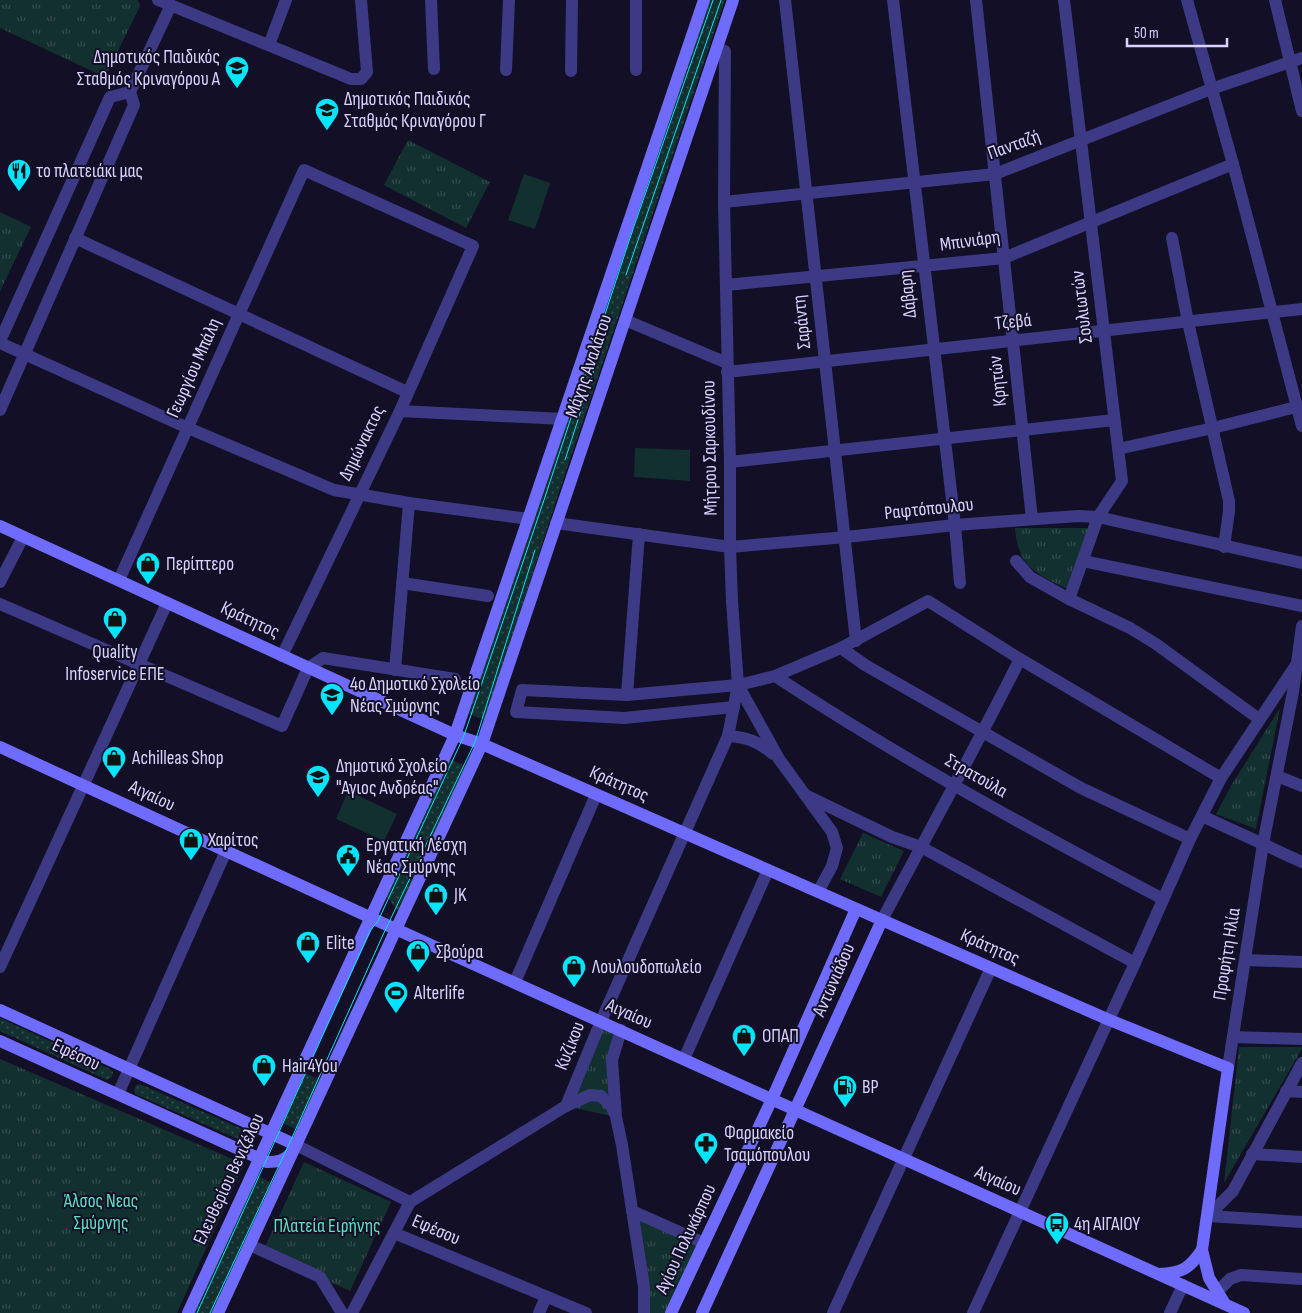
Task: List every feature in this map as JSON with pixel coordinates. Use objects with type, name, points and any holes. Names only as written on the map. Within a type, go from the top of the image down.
[{"type":"street","points":[[158,0],[351,79],[361,79],[367,72],[361,0]]},
{"type":"street","points":[[269,45],[286,0]]},
{"type":"street","points":[[432,0],[434,70]]},
{"type":"street","points":[[506,70],[509,0]]},
{"type":"street","points":[[571,71],[572,0]]},
{"type":"street","points":[[636,0],[636,70]]},
{"type":"street","name":"Μάχης Αναλάτου","points":[[455,735],[704,0]]},
{"type":"street","name":"Μάχης Αναλάτου","points":[[482,744],[733,0]]},
{"type":"street","name":"Σαράντη","points":[[785,0],[846,537],[856,641]]},
{"type":"street","name":"Δάβαρη","points":[[893,0],[955,525],[960,583]]},
{"type":"street","name":"Κρητών","points":[[976,0],[1032,519]]},
{"type":"street","name":"Σουλιωτών","points":[[1064,0],[1122,481],[1098,517],[1069,599]]},
{"type":"street","points":[[1187,0],[1233,164],[1302,426]]},
{"type":"street","points":[[1275,0],[1296,60],[1302,111]]},
{"type":"street","points":[[0,410],[134,105],[130,92],[171,5]]},
{"type":"street","name":"Μήτρου Σαρκουδίνου","points":[[685,834],[728,736],[738,685],[730,546],[724,202],[725,51]]},
{"type":"street","name":"Πανταζή","points":[[724,202],[995,174],[1211,89],[1296,60]]},
{"type":"street","points":[[130,92],[110,97],[0,342],[24,355],[188,428],[334,490],[409,503],[529,519]]},
{"type":"street","name":"Μπινιάρη","points":[[726,285],[1004,258],[1233,164]]},
{"type":"street","name":"Δημώνακτος","points":[[282,656],[400,410],[473,246],[304,170]]},
{"type":"street","name":"Γεωργίου Μπάλη","points":[[119,580],[304,170]]},
{"type":"street","points":[[75,238],[407,392]]},
{"type":"street","points":[[1172,238],[1188,322],[1229,501],[1224,547]]},
{"type":"street","name":"Τζεβά","points":[[727,368],[825,362],[1302,309]]},
{"type":"street","points":[[625,320],[727,368]]},
{"type":"street","points":[[1118,449],[1296,407]]},
{"type":"street","points":[[400,410],[563,419]]},
{"type":"street","points":[[730,462],[1114,420]]},
{"type":"street","points":[[395,670],[409,503]]},
{"type":"street","name":"Ραφτόπουλου","points":[[556,523],[730,546],[846,537],[955,525],[1078,516],[1098,517],[1224,547],[1302,563]]},
{"type":"street","name":"Κράτητος","points":[[0,526],[455,735],[482,744],[1107,1019],[1228,1068]]},
{"type":"street","points":[[627,695],[639,534]]},
{"type":"street","points":[[0,582],[23,537]]},
{"type":"street","points":[[1016,561],[1030,578],[1130,628],[1156,644],[1260,719]]},
{"type":"street","points":[[1082,561],[1302,606]]},
{"type":"street","points":[[402,583],[488,596]]},
{"type":"street","points":[[734,707],[624,718],[516,712],[522,690],[627,695],[738,685],[775,676],[856,641],[928,601],[1020,659],[1221,778]]},
{"type":"street","points":[[0,967],[167,603]]},
{"type":"street","points":[[0,604],[282,726],[308,668],[323,658],[455,680]]},
{"type":"street","points":[[973,1313],[1190,839],[1221,778],[1260,719],[1293,691],[1302,626]]},
{"type":"street","points":[[841,648],[866,665],[1081,788],[1190,839]]},
{"type":"street","points":[[882,920],[983,733],[1020,659]]},
{"type":"street","name":"Στρατούλα","points":[[775,676],[953,786],[1163,900]]},
{"type":"street","points":[[738,685],[779,759],[832,832],[837,848],[832,866],[818,892]]},
{"type":"street","name":"Προφήτη Ηλία","points":[[1225,1304],[1206,1268],[1202,1250],[1228,1068],[1264,844],[1293,691]]},
{"type":"street","points":[[591,716],[593,694]]},
{"type":"street","name":"Ελευθερίου Βενιζέλου","points":[[188,1313],[455,735]]},
{"type":"street","points":[[728,736],[750,739],[761,744],[779,759]]},
{"type":"street","points":[[218,1313],[482,744]]},
{"type":"street","name":"Αιγαίου","points":[[0,747],[1244,1313]]},
{"type":"street","points":[[1277,776],[1302,786]]},
{"type":"street","points":[[514,982],[596,795]]},
{"type":"street","points":[[805,795],[892,837],[921,847],[1134,963]]},
{"type":"street","points":[[1202,816],[1302,862]]},
{"type":"street","name":"Κυζίκου","points":[[566,1106],[601,1021],[685,834]]},
{"type":"street","points":[[118,1094],[226,851]]},
{"type":"street","points":[[684,1059],[768,870]]},
{"type":"street","name":"Αντωνιάδου","points":[[772,1099],[856,909]]},
{"type":"street","name":"Αντωνιάδου","points":[[796,1110],[882,920]]},
{"type":"street","points":[[1246,960],[1302,962]]},
{"type":"street","points":[[833,1313],[991,968]]},
{"type":"street","name":"Εφέσου","points":[[0,1010],[271,1133],[410,1202],[394,1233],[586,1313]]},
{"type":"street","points":[[621,1030],[612,1060],[616,1117],[644,1288],[644,1313]]},
{"type":"street","points":[[1233,1037],[1302,1039]]},
{"type":"street","name":"Εφέσου","points":[[0,1041],[267,1162],[280,1162],[289,1156],[296,1145]]},
{"type":"street","points":[[1208,1216],[1233,1191],[1302,1063]]},
{"type":"street","points":[[1286,1090],[1302,1092]]},
{"type":"street","points":[[410,1202],[566,1106],[590,1095],[601,1096],[611,1106],[616,1117]]},
{"type":"street","name":"Αγίου Πολυκάρπου","points":[[671,1313],[772,1099]]},
{"type":"street","points":[[702,1313],[796,1110]]},
{"type":"street","points":[[1252,1154],[1302,1157]]},
{"type":"street","points":[[632,1211],[704,1243]]},
{"type":"street","points":[[1208,1216],[1302,1222]]},
{"type":"street","points":[[352,1313],[394,1233]]},
{"type":"street","points":[[250,1246],[320,1277],[342,1313]]},
{"type":"street","name":"Προφήτη Ηλία","points":[[1158,1274],[1175,1273],[1185,1270],[1194,1262],[1202,1250]]},
{"type":"street","points":[[1217,1292],[1230,1279],[1241,1275],[1302,1279]]},
{"type":"street","points":[[1170,1313],[1183,1285]]},
{"type":"street","points":[[538,1313],[546,1297]]},
{"type":"green space","points":[[0,0],[138,0],[140,6],[105,77],[0,28]]},
{"type":"green space","points":[[708,0],[725,0],[558,495],[485,720],[467,713]]},
{"type":"green space","points":[[408,140],[490,182],[466,228],[384,185]]},
{"type":"green space","points":[[524,174],[550,183],[535,229],[508,220]]},
{"type":"green space","points":[[0,212],[31,227],[0,291]]},
{"type":"green space","points":[[635,448],[690,450],[690,481],[634,477]]},
{"type":"green space","points":[[1015,528],[1089,528],[1070,590],[1048,580],[1025,561],[1020,552]]},
{"type":"green space","points":[[1280,708],[1256,829],[1216,814],[1232,784]]},
{"type":"green space","points":[[449,759],[466,766],[398,912],[386,895]]},
{"type":"green space","points":[[348,791],[397,814],[384,841],[336,819]]},
{"type":"green space","points":[[863,833],[904,851],[881,897],[840,879]]},
{"type":"green space","points":[[0,1018],[110,1069],[113,1072],[112,1077],[107,1080],[0,1031]]},
{"type":"green space","points":[[601,1021],[621,1030],[615,1048],[616,1117],[566,1106]]},
{"type":"green space","points":[[1239,1047],[1302,1047],[1302,1049],[1224,1183]]},
{"type":"green space","name":"Άλσος Νεας Σμύρνης","points":[[0,1059],[244,1164],[177,1313],[0,1313]]},
{"type":"green space","points":[[302,1072],[322,1080],[298,1130],[280,1122]]},
{"type":"green space","points":[[140,1084],[249,1132],[252,1136],[251,1141],[247,1143],[135,1094],[136,1085]]},
{"type":"green space","name":"Πλατεία Ειρήνης","points":[[304,1162],[391,1202],[350,1291],[263,1251]]},
{"type":"green space","points":[[254,1174],[272,1183],[213,1313],[192,1313]]},
{"type":"green space","points":[[52,1205],[64,1211],[58,1223],[46,1217]]},
{"type":"green space","points":[[632,1211],[704,1243],[672,1313],[644,1313]]},
{"type":"tram line","points":[[197,1313],[370,931],[378,921],[463,738],[632,232],[713,0]]},
{"type":"tram line","points":[[626,275],[721,0]]},
{"type":"tram line","points":[[565,460],[594,370]]},
{"type":"tram line","points":[[210,1313],[290,1142],[382,937],[475,742],[535,550]]},
{"type":"place","name":"Δημοτικός Παιδικός Σταθμός Κριναγόρου Α","points":[[237,89]]},
{"type":"place","name":"Δημοτικός Παιδικός Σταθμός Κριναγόρου Γ","points":[[327,131]]},
{"type":"place","name":"το πλατειάκι μας","points":[[19,192]]},
{"type":"place","name":"Περίπτερο","points":[[148,585]]},
{"type":"place","name":"Quality Infoservice ΕΠΕ","points":[[115,640]]},
{"type":"place","name":"4o Δημοτικό Σχολείο Νέας Σμύρνης","points":[[332,716]]},
{"type":"place","name":"Achilleas Shop","points":[[114,779]]},
{"type":"place","name":"Δημοτικό Σχολείο \"Αγιος Ανδρέας\"","points":[[318,798]]},
{"type":"place","name":"Χαρίτος","points":[[191,861]]},
{"type":"place","name":"Εργατική Λέσχη Νέας Σμύρνης","points":[[348,877]]},
{"type":"place","name":"JK","points":[[436,916]]},
{"type":"place","name":"Elite","points":[[308,964]]},
{"type":"place","name":"Σβούρα","points":[[418,973]]},
{"type":"place","name":"Λουλουδοπωλείο","points":[[574,988]]},
{"type":"place","name":"Alterlife","points":[[396,1014]]},
{"type":"place","name":"ΟΠΑΠ","points":[[744,1057]]},
{"type":"place","name":"Hair4You","points":[[264,1087]]},
{"type":"place","name":"BP","points":[[845,1108]]},
{"type":"place","name":"Φαρμακείο Τσαμόπουλου","points":[[706,1165]]},
{"type":"place","name":"4η ΑΙΓΑΙΟΥ","points":[[1057,1245]]}]
